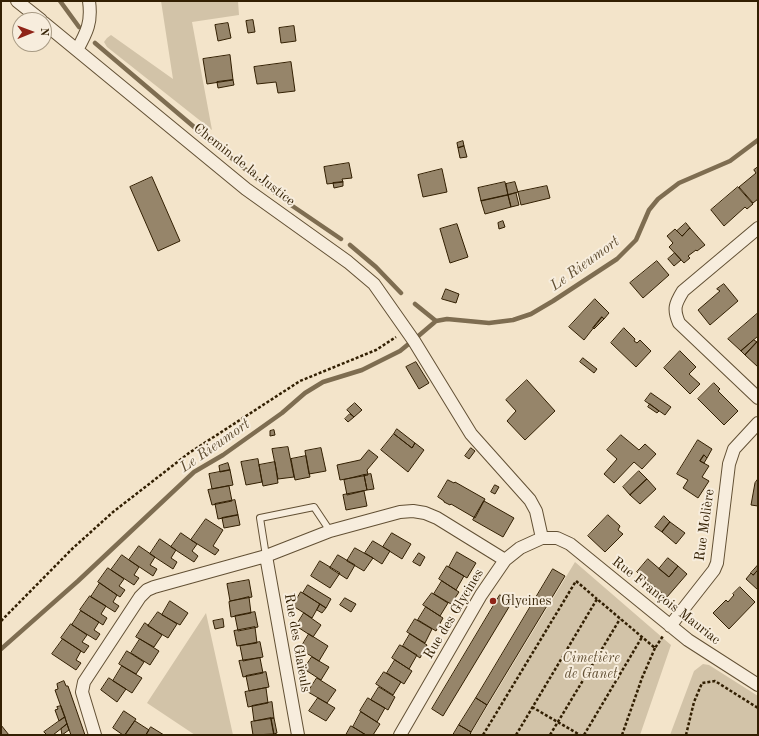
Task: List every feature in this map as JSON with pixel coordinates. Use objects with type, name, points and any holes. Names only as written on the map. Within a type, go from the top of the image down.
[{"type":"street","points":[[17,1],[31,12]]},
{"type":"street","points":[[77,50],[90,24],[89,1]]},
{"type":"street","name":"Chemin de la Justice","points":[[52,30],[246,189],[348,262],[374,284],[414,341],[471,434],[530,500],[536,511],[542,538]]},
{"type":"street","points":[[758,228],[682,291],[675,304],[675,314],[679,323],[758,398]]},
{"type":"street","name":"Rue Molière","points":[[670,626],[714,570],[717,563],[729,464],[734,449],[758,423]]},
{"type":"street","points":[[95,735],[82,692],[84,682],[140,597],[147,590],[154,587],[266,556],[330,531],[400,512],[413,511],[425,513],[437,518],[505,560]]},
{"type":"street","name":"Rue des Glycines","points":[[400,735],[481,595],[505,560],[520,548],[542,538],[557,538]]},
{"type":"street","name":"Rue François Mauriac","points":[[557,538],[570,544],[688,640],[758,686]]},
{"type":"street","name":"Rue des Glaïeuls","points":[[266,556],[298,735]]},
{"type":"lane","points":[[266,556],[260,518],[314,507],[330,531]]},
{"type":"path","points":[[1,621],[72,549],[113,512],[189,453],[300,381],[376,350],[406,330]]},
{"type":"path","points":[[483,735],[576,581],[655,648]]},
{"type":"path","points":[[516,735],[597,599]]},
{"type":"path","points":[[550,735],[620,619]]},
{"type":"path","points":[[622,735],[642,678],[655,648],[670,626]]},
{"type":"path","points":[[584,735],[642,638]]},
{"type":"path","points":[[686,735],[694,702],[702,683],[715,681],[758,708]]},
{"type":"path","points":[[532,707],[580,735]]},
{"type":"green space","points":[[161,1],[238,1],[239,15],[192,22],[212,130],[107,47],[104,42],[111,35],[173,79]]},
{"type":"green space","name":"Cimetière de Ganet","points":[[575,562],[671,645],[640,735],[470,735]]},
{"type":"green space","points":[[206,613],[233,735],[195,735],[147,703]]},
{"type":"green space","points":[[703,664],[709,665],[758,696],[758,735],[670,735],[694,671]]},
{"type":"building","points":[[253,20],[255,32],[248,33],[246,21]]},
{"type":"building","points":[[228,23],[231,38],[218,41],[215,25]]},
{"type":"building","points":[[294,26],[296,41],[281,43],[279,28]]},
{"type":"building","points":[[230,55],[233,80],[207,84],[203,59]]},
{"type":"building","points":[[291,62],[295,91],[278,93],[276,82],[257,84],[254,67]]},
{"type":"building","points":[[233,80],[234,85],[218,88],[217,82]]},
{"type":"building","points":[[463,141],[464,146],[458,148],[457,143]]},
{"type":"building","points":[[464,146],[467,157],[460,158],[458,148]]},
{"type":"building","points":[[349,163],[352,178],[342,179],[343,182],[327,184],[324,167]]},
{"type":"building","points":[[758,167],[758,199],[753,203],[739,187],[756,173],[754,170]]},
{"type":"building","points":[[442,169],[447,192],[423,197],[418,175]]},
{"type":"building","points":[[152,177],[180,241],[158,251],[130,187]]},
{"type":"building","points":[[343,182],[343,186],[334,188],[333,183]]},
{"type":"building","points":[[505,182],[508,195],[481,201],[478,188]]},
{"type":"building","points":[[515,182],[518,192],[508,195],[506,184]]},
{"type":"building","points":[[547,186],[550,198],[521,205],[518,192]]},
{"type":"building","points":[[738,187],[753,204],[747,209],[745,207],[724,226],[711,210]]},
{"type":"building","points":[[516,193],[519,205],[511,207],[508,195]]},
{"type":"building","points":[[508,195],[511,207],[485,214],[481,201]]},
{"type":"building","points":[[503,221],[505,227],[499,229],[498,223]]},
{"type":"building","points":[[686,223],[690,228],[682,236],[677,231]]},
{"type":"building","points":[[457,224],[468,257],[450,263],[440,229]]},
{"type":"building","points":[[690,228],[705,245],[688,256],[690,258],[684,263],[669,247],[673,243],[667,236],[675,229],[682,236]]},
{"type":"building","points":[[675,253],[681,260],[674,266],[668,259]]},
{"type":"building","points":[[657,261],[669,275],[643,298],[630,283]]},
{"type":"building","points":[[724,284],[738,301],[710,325],[698,310],[720,291],[717,289]]},
{"type":"building","points":[[446,289],[459,294],[456,303],[442,299]]},
{"type":"building","points":[[595,299],[609,313],[604,319],[602,317],[584,340],[569,327]]},
{"type":"building","points":[[758,313],[758,336],[741,351],[728,339]]},
{"type":"building","points":[[602,317],[604,319],[594,329],[593,328]]},
{"type":"building","points":[[624,328],[635,339],[634,341],[637,343],[640,340],[651,351],[636,367],[611,343]]},
{"type":"building","points":[[754,340],[757,342],[745,355],[741,351]]},
{"type":"building","points":[[757,342],[758,343],[758,367],[745,355]]},
{"type":"building","points":[[680,351],[696,367],[689,374],[700,384],[690,394],[664,368]]},
{"type":"building","points":[[583,358],[597,369],[594,373],[580,362]]},
{"type":"building","points":[[416,362],[429,383],[419,389],[406,367]]},
{"type":"building","points":[[527,380],[555,411],[525,440],[507,421],[516,411],[506,400]]},
{"type":"building","points":[[714,383],[720,389],[718,391],[738,411],[724,425],[698,399]]},
{"type":"building","points":[[651,393],[671,407],[665,415],[645,401]]},
{"type":"building","points":[[355,403],[362,410],[354,417],[347,410]]},
{"type":"building","points":[[650,404],[659,411],[657,413],[648,407]]},
{"type":"building","points":[[350,414],[354,417],[348,422],[345,419]]},
{"type":"building","points":[[397,429],[415,443],[412,448],[394,434]]},
{"type":"building","points":[[274,430],[275,435],[270,436],[270,431]]},
{"type":"building","points":[[394,434],[412,448],[415,443],[424,450],[408,472],[381,450]]},
{"type":"building","points":[[621,435],[639,450],[645,444],[656,454],[642,469],[634,462],[614,483],[604,474],[617,459],[607,450]]},
{"type":"building","points":[[698,440],[712,449],[707,458],[704,455],[700,461],[709,466],[702,477],[709,481],[698,498],[683,488],[688,480],[677,474]]},
{"type":"building","points":[[288,447],[294,477],[278,479],[272,449]]},
{"type":"building","points":[[321,448],[326,471],[309,474],[305,451]]},
{"type":"building","points":[[471,448],[475,451],[469,459],[465,456]]},
{"type":"building","points":[[369,450],[378,457],[367,470],[368,475],[340,480],[337,465],[360,460]]},
{"type":"building","points":[[704,455],[707,458],[704,463],[700,461]]},
{"type":"building","points":[[306,456],[310,477],[295,480],[291,459]]},
{"type":"building","points":[[258,459],[262,482],[246,485],[241,462]]},
{"type":"building","points":[[275,462],[278,483],[263,486],[259,465]]},
{"type":"building","points":[[228,463],[230,470],[220,472],[219,466]]},
{"type":"building","points":[[230,470],[233,485],[212,489],[209,474]]},
{"type":"building","points":[[639,471],[647,479],[630,495],[623,487]]},
{"type":"building","points":[[371,474],[374,489],[367,490],[364,475]]},
{"type":"building","points":[[364,475],[367,490],[347,495],[344,480]]},
{"type":"building","points":[[647,479],[656,489],[640,504],[630,495]]},
{"type":"building","points":[[758,479],[758,506],[751,505],[755,483]]},
{"type":"building","points":[[448,480],[454,483],[455,482],[485,499],[475,518],[451,504],[450,505],[444,502],[438,497]]},
{"type":"building","points":[[495,485],[499,487],[495,494],[491,492]]},
{"type":"building","points":[[229,486],[232,501],[212,505],[208,490]]},
{"type":"building","points":[[364,491],[367,506],[346,510],[343,495]]},
{"type":"building","points":[[235,500],[238,515],[218,519],[215,504]]},
{"type":"building","points":[[484,501],[514,518],[503,537],[473,520]]},
{"type":"building","points":[[238,515],[240,525],[224,528],[222,518]]},
{"type":"building","points":[[608,515],[620,526],[618,530],[623,534],[605,552],[588,536]]},
{"type":"building","points":[[664,516],[670,522],[662,532],[655,527]]},
{"type":"building","points":[[206,519],[223,530],[213,546],[219,550],[215,555],[191,540]]},
{"type":"building","points":[[670,522],[685,533],[676,544],[662,532]]},
{"type":"building","points":[[181,533],[197,544],[192,551],[198,556],[194,562],[171,547]]},
{"type":"building","points":[[392,533],[411,544],[402,559],[383,547]]},
{"type":"building","points":[[160,539],[176,550],[171,558],[177,562],[173,569],[150,554]]},
{"type":"building","points":[[373,541],[390,551],[382,564],[365,553]]},
{"type":"building","points":[[139,546],[155,557],[150,565],[157,569],[153,576],[129,560]]},
{"type":"building","points":[[355,548],[373,558],[364,571],[347,561]]},
{"type":"building","points":[[457,552],[476,563],[467,578],[449,567]]},
{"type":"building","points":[[419,553],[425,557],[420,566],[413,562]]},
{"type":"building","points":[[122,555],[139,567],[134,575],[139,578],[134,585],[111,570]]},
{"type":"building","points":[[338,555],[355,565],[347,579],[330,568]]},
{"type":"building","points":[[668,558],[678,566],[669,577],[659,569]]},
{"type":"building","points":[[648,559],[669,577],[678,566],[687,574],[667,597],[637,572]]},
{"type":"building","points":[[320,561],[340,573],[330,588],[311,576]]},
{"type":"building","points":[[758,565],[758,570],[753,575],[751,573]]},
{"type":"building","points":[[447,566],[464,576],[456,590],[439,579]]},
{"type":"building","points":[[108,568],[124,579],[119,586],[125,590],[120,597],[98,582]]},
{"type":"building","points":[[553,569],[565,576],[487,705],[476,698]]},
{"type":"building","points":[[758,570],[758,590],[746,579],[751,573],[753,575]]},
{"type":"building","points":[[249,580],[252,597],[230,601],[227,584]]},
{"type":"building","points":[[442,581],[459,592],[451,604],[434,594]]},
{"type":"building","points":[[100,583],[117,595],[113,602],[119,606],[115,612],[91,597]]},
{"type":"building","points":[[308,585],[331,599],[326,608],[303,593]]},
{"type":"building","points":[[740,587],[755,602],[729,629],[713,613],[726,600],[728,602]]},
{"type":"building","points":[[301,592],[320,604],[312,618],[293,606]]},
{"type":"building","points":[[432,593],[448,603],[440,616],[423,605]]},
{"type":"building","points":[[500,595],[512,602],[443,716],[432,709]]},
{"type":"building","points":[[90,596],[106,606],[101,614],[107,618],[103,625],[80,610]]},
{"type":"building","points":[[249,597],[251,613],[231,617],[229,602]]},
{"type":"building","points":[[345,598],[356,604],[351,612],[340,605]]},
{"type":"building","points":[[170,601],[188,613],[180,625],[162,615]]},
{"type":"building","points":[[320,604],[326,608],[322,613],[317,610]]},
{"type":"building","points":[[426,607],[443,618],[436,631],[418,620]]},
{"type":"building","points":[[81,611],[99,622],[94,630],[100,634],[96,640],[72,625]]},
{"type":"building","points":[[158,612],[177,624],[168,638],[148,626]]},
{"type":"building","points":[[255,612],[258,627],[238,631],[235,616]]},
{"type":"building","points":[[304,613],[321,625],[313,637],[296,626]]},
{"type":"building","points":[[223,619],[224,627],[215,629],[213,621]]},
{"type":"building","points":[[415,619],[432,629],[425,643],[407,632]]},
{"type":"building","points":[[145,623],[162,635],[154,647],[136,637]]},
{"type":"building","points":[[71,624],[87,635],[82,642],[89,646],[84,653],[61,638]]},
{"type":"building","points":[[255,627],[257,643],[237,646],[234,631]]},
{"type":"building","points":[[309,634],[328,646],[319,661],[300,649]]},
{"type":"building","points":[[410,634],[427,645],[420,658],[403,646]]},
{"type":"building","points":[[63,639],[81,651],[76,660],[81,663],[76,670],[52,654]]},
{"type":"building","points":[[140,639],[159,651],[150,665],[131,653]]},
{"type":"building","points":[[260,642],[263,657],[243,661],[240,646]]},
{"type":"building","points":[[400,645],[417,655],[409,669],[392,658]]},
{"type":"building","points":[[127,651],[144,662],[136,674],[119,664]]},
{"type":"building","points":[[312,657],[329,667],[321,680],[304,669]]},
{"type":"building","points":[[260,658],[263,673],[243,677],[239,661]]},
{"type":"building","points":[[395,660],[412,671],[404,684],[387,673]]},
{"type":"building","points":[[122,666],[142,678],[132,693],[113,681]]},
{"type":"building","points":[[266,672],[269,687],[249,691],[246,676]]},
{"type":"building","points":[[384,672],[401,682],[393,695],[376,684]]},
{"type":"building","points":[[109,678],[126,689],[117,702],[101,690]]},
{"type":"building","points":[[317,678],[336,690],[327,703],[308,692]]},
{"type":"building","points":[[64,681],[66,686],[68,686],[85,735],[71,735],[55,690],[58,689],[57,684]]},
{"type":"building","points":[[379,687],[395,697],[388,710],[371,700]]},
{"type":"building","points":[[266,688],[268,703],[248,707],[245,692]]},
{"type":"building","points":[[318,698],[335,708],[326,721],[309,711]]},
{"type":"building","points":[[368,698],[385,708],[377,722],[360,711]]},
{"type":"building","points":[[476,698],[487,705],[471,732],[459,725]]},
{"type":"building","points":[[272,702],[274,718],[254,721],[252,706]]},
{"type":"building","points":[[61,706],[65,717],[59,721],[55,710],[58,709],[57,707]]},
{"type":"building","points":[[124,711],[136,719],[125,735],[123,735],[113,728]]},
{"type":"building","points":[[361,712],[380,724],[373,735],[366,735],[353,727]]},
{"type":"building","points":[[65,717],[67,724],[53,735],[47,735],[44,732]]},
{"type":"building","points":[[271,718],[274,718],[277,733],[274,734]]},
{"type":"building","points":[[271,718],[274,734],[253,735],[251,722]]},
{"type":"building","points":[[135,721],[149,730],[146,735],[125,735]]},
{"type":"building","points":[[67,724],[69,730],[62,735],[61,729]]},
{"type":"building","points":[[1,725],[9,735],[1,735]]},
{"type":"building","points":[[459,725],[471,732],[470,735],[453,735]]},
{"type":"building","points":[[351,726],[353,727],[366,735],[346,735]]},
{"type":"building","points":[[151,727],[164,735],[146,735]]},
{"type":"waterway","points":[[60,1],[79,27]]},
{"type":"waterway","points":[[95,43],[213,143]]},
{"type":"waterway","name":"Le Rieumort","points":[[416,338],[436,321],[447,319],[489,323],[513,320],[531,314],[617,259],[636,240],[649,210],[658,199],[679,183],[730,161],[758,140]]},
{"type":"waterway","points":[[220,149],[280,197]]},
{"type":"waterway","points":[[291,205],[341,239]]},
{"type":"waterway","points":[[350,245],[376,267],[401,293]]},
{"type":"waterway","points":[[415,304],[436,321]]},
{"type":"waterway","name":"Le Rieumort","points":[[1,649],[78,581],[194,472],[223,455],[282,413],[305,393],[323,382],[362,370],[400,351],[411,342]]},
{"type":"place","name":"Glycines","points":[[493,601]]}]
